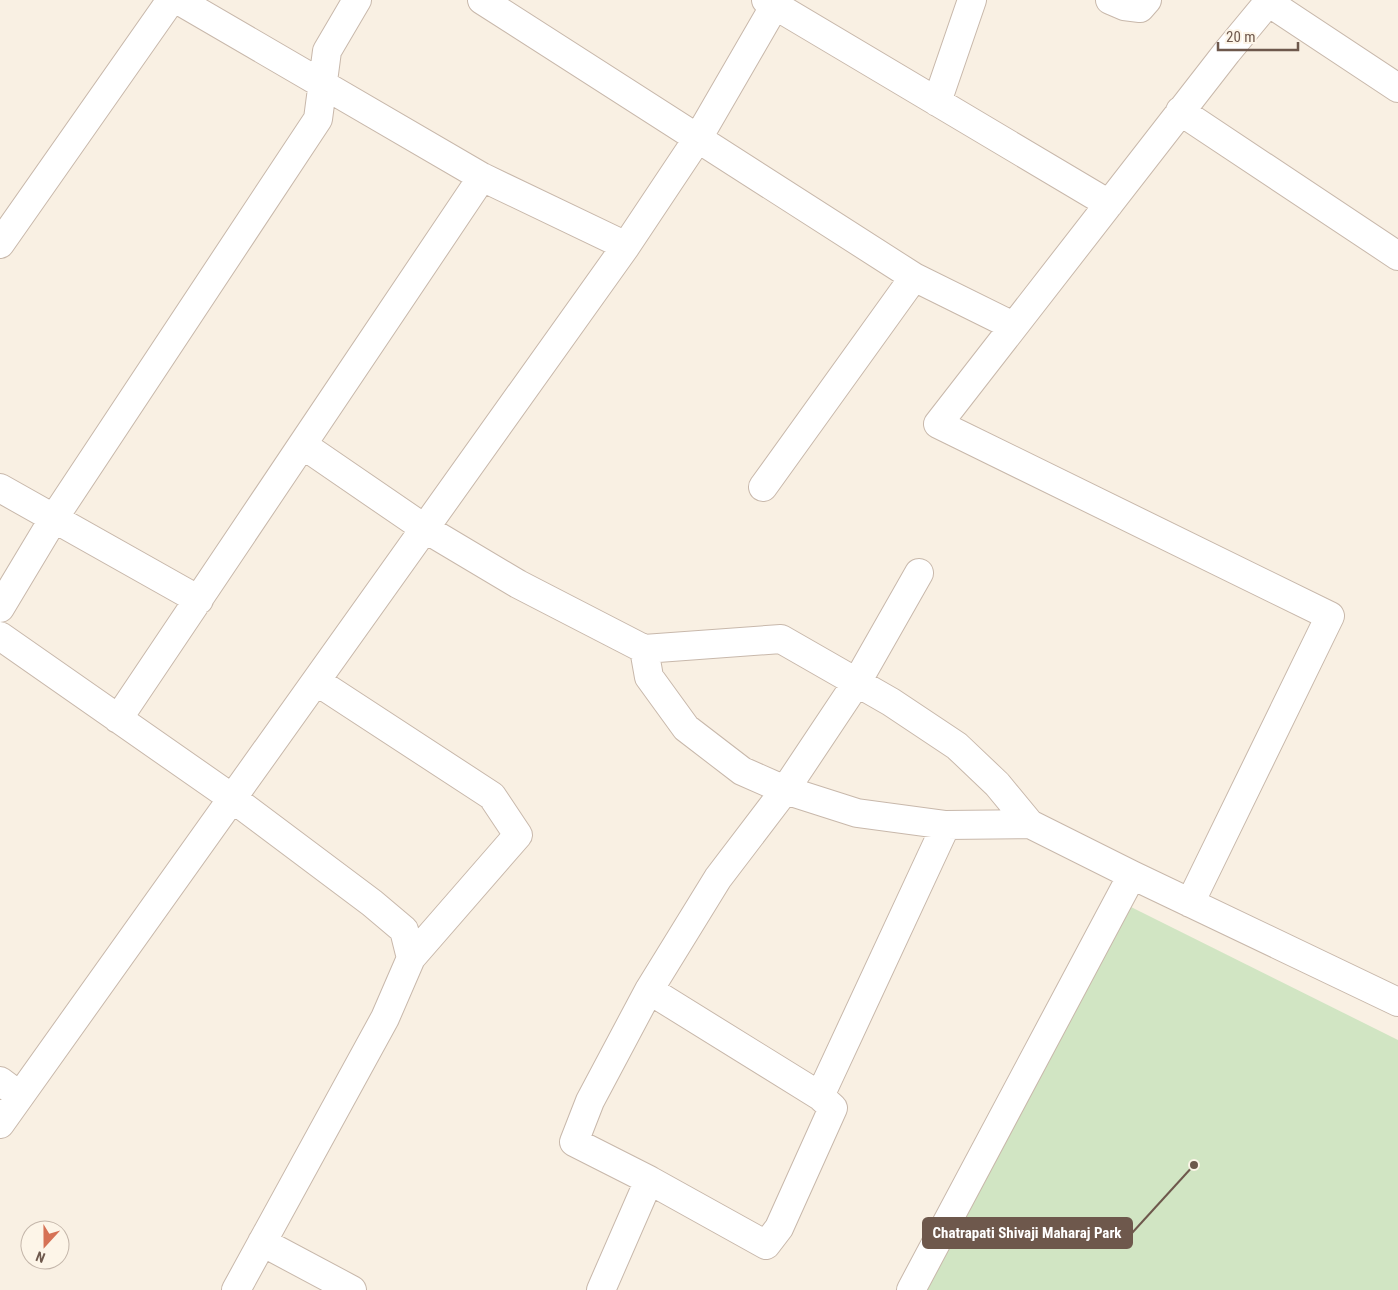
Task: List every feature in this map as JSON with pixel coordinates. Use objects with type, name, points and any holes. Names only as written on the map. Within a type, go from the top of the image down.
[{"type":"street","points":[[0,244],[7,217],[171,0]]},
{"type":"street","points":[[178,0],[482,177],[626,246]]},
{"type":"street","points":[[0,608],[54,518],[318,119],[324,86],[327,51],[357,0]]},
{"type":"street","points":[[482,0],[914,277],[1013,326]]},
{"type":"street","points":[[937,102],[972,0]]},
{"type":"street","points":[[1110,0],[1124,6],[1140,8],[1147,0]]},
{"type":"street","points":[[1190,903],[1330,616],[938,424],[1180,111],[1269,1],[1398,88]]},
{"type":"street","points":[[0,1124],[10,1089],[232,798],[626,246],[698,138],[773,2],[1109,204]]},
{"type":"street","points":[[1180,111],[1398,256]]},
{"type":"street","points":[[118,719],[482,177]]},
{"type":"street","points":[[763,486],[914,277]]},
{"type":"street","points":[[303,445],[424,528],[518,584],[644,649],[781,639],[857,682],[957,746],[997,784],[1030,824],[1398,1002]]},
{"type":"street","points":[[0,488],[199,600]]},
{"type":"street","points":[[648,990],[820,1096],[833,1108],[779,1228],[766,1245],[649,1180],[574,1142],[590,1101],[648,990],[718,878],[785,790],[857,682],[919,573]]},
{"type":"street","points":[[0,636],[232,798],[372,903],[404,930],[411,958]]},
{"type":"street","points":[[644,649],[649,677],[686,728],[742,772],[785,790],[857,813],[946,825],[1030,824]]},
{"type":"street","points":[[236,1290],[385,1018],[411,958],[518,835],[492,796],[316,681]]},
{"type":"street","points":[[820,1096],[946,825]]},
{"type":"street","points":[[911,1290],[1132,875]]},
{"type":"street","points":[[600,1290],[649,1180]]},
{"type":"street","points":[[262,1242],[352,1290]]},
{"type":"green space","points":[[1131,907],[1398,1040],[1398,1290],[920,1290]]},
{"type":"place","name":"Chatrapati Shivaji Maharaj Park","points":[[1194,1165]]}]
